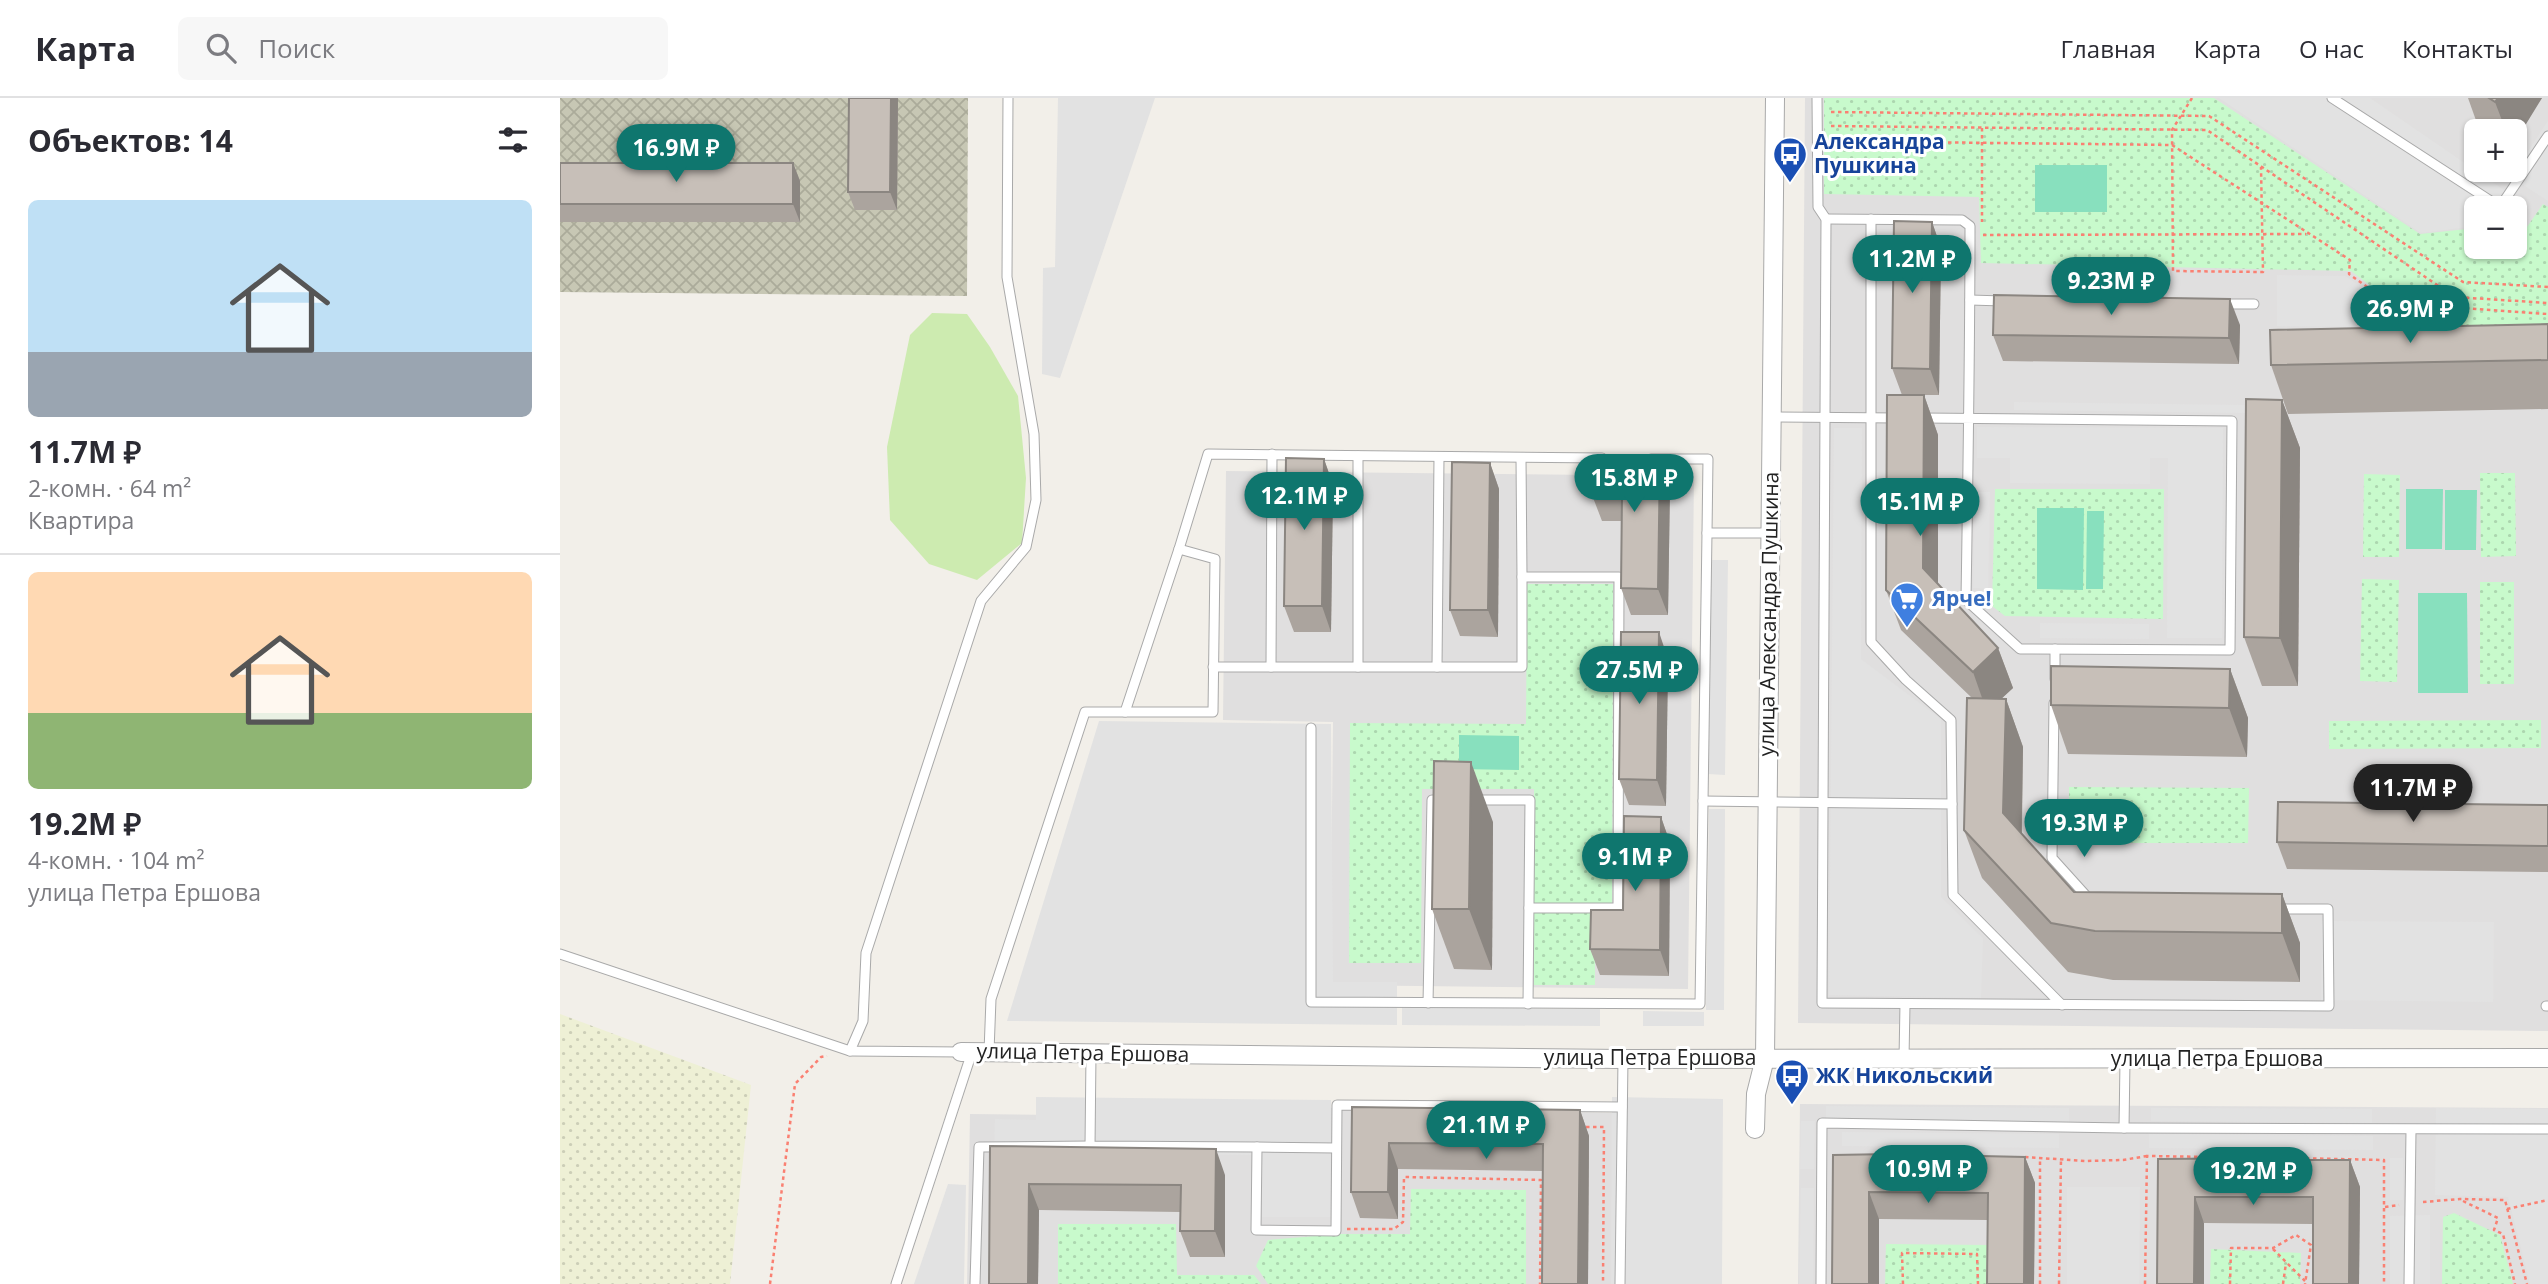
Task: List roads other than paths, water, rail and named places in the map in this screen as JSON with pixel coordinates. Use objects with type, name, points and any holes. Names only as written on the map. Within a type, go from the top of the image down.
[{"type":"street","name":"улица Александра Пушкина","points":[[1755,1129],[1756,1094],[1765,1058],[1775,98]]},
{"type":"street","name":"улица Петра Ершова","points":[[974,1052],[1623,1059],[2548,1058]]},
{"type":"lane","points":[[850,1051],[863,1021],[866,953],[981,601],[1026,547],[1036,500],[1034,434],[1007,277],[1008,98]]},
{"type":"lane","points":[[1817,98],[1818,206],[1826,219],[1822,1003],[2329,1006],[2328,909],[2274,909]]},
{"type":"lane","points":[[2332,98],[2500,207],[2548,136]]},
{"type":"lane","points":[[1771,417],[1825,418],[1870,418],[1968,419],[2232,421],[2231,650],[2020,649],[1966,600],[1968,419],[1970,300],[1970,226],[1962,220],[1826,219]]},
{"type":"lane","points":[[1871,219],[1871,642],[1906,680],[1951,720],[1954,895],[2062,1005]]},
{"type":"lane","points":[[1970,300],[2010,301]]},
{"type":"lane","points":[[2213,304],[2254,304]]},
{"type":"lane","points":[[1125,712],[1208,454],[1615,458]]},
{"type":"lane","points":[[1271,667],[1272,454]]},
{"type":"lane","points":[[1358,456],[1358,667]]},
{"type":"lane","points":[[1437,667],[1439,457]]},
{"type":"lane","points":[[1213,667],[1522,667],[1521,458]]},
{"type":"lane","points":[[1311,729],[1311,1002],[1700,1004],[1708,459],[1641,459]]},
{"type":"lane","points":[[1707,533],[1769,533]]},
{"type":"lane","points":[[896,1284],[1085,712],[1213,712],[1215,559],[1179,549]]},
{"type":"lane","points":[[1522,577],[1619,577],[1618,908],[1529,908]]},
{"type":"lane","points":[[2055,649],[2052,858],[2096,907]]},
{"type":"lane","points":[[1428,1003],[1432,800],[1530,800],[1528,1004]]},
{"type":"lane","points":[[1703,801],[1952,804]]},
{"type":"lane","points":[[560,954],[850,1051],[974,1052]]},
{"type":"lane","points":[[1904,1059],[1905,1004]]},
{"type":"lane","points":[[1090,1146],[1091,1054]]},
{"type":"lane","points":[[1620,1284],[1623,1059]]},
{"type":"lane","points":[[2124,1060],[2124,1128]]},
{"type":"lane","points":[[1257,1147],[1256,1230],[1336,1231],[1337,1105],[1622,1107]]},
{"type":"lane","points":[[1821,1284],[1822,1123],[2124,1128],[2548,1129]]},
{"type":"lane","points":[[2409,1284],[2411,1130]]},
{"type":"lane","points":[[975,1284],[979,1147],[1336,1149]]},
{"type":"place","name":"Александра Пушкина","points":[[1790,184]]},
{"type":"place","name":"Ярче!","points":[[1907,629]]},
{"type":"place","name":"ЖК Никольский","points":[[1792,1106]]}]
